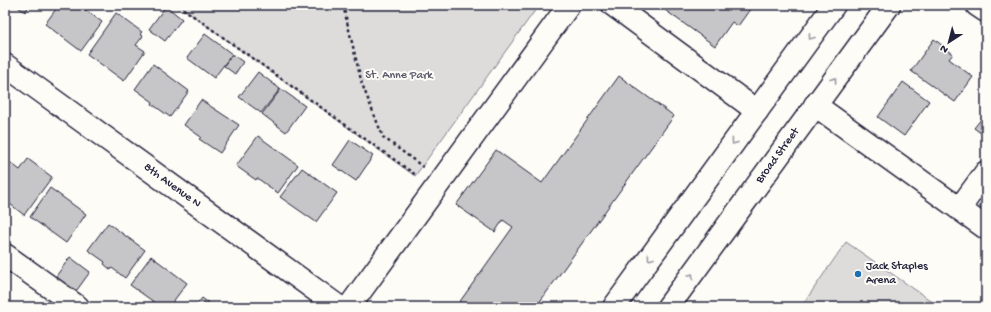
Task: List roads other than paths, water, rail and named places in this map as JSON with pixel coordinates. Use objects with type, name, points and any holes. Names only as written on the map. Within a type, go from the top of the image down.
[{"type":"main road","points":[[349,307],[569,5]]},
{"type":"main road","points":[[613,5],[757,111]]},
{"type":"main road","points":[[614,307],[834,5]]},
{"type":"main road","name":"Broad Street","points":[[668,307],[889,5]]},
{"type":"main road","points":[[977,5],[986,11]]},
{"type":"main road","name":"8th Avenue N","points":[[5,65],[339,307]]},
{"type":"main road","points":[[815,105],[986,228]]},
{"type":"main road","points":[[959,209],[986,172]]},
{"type":"main road","points":[[5,255],[78,307]]},
{"type":"place","name":"Jack Staples Arena","points":[[858,274]]},
{"type":"park label","name":"St. Anne Park","points":[[399,76]]}]
